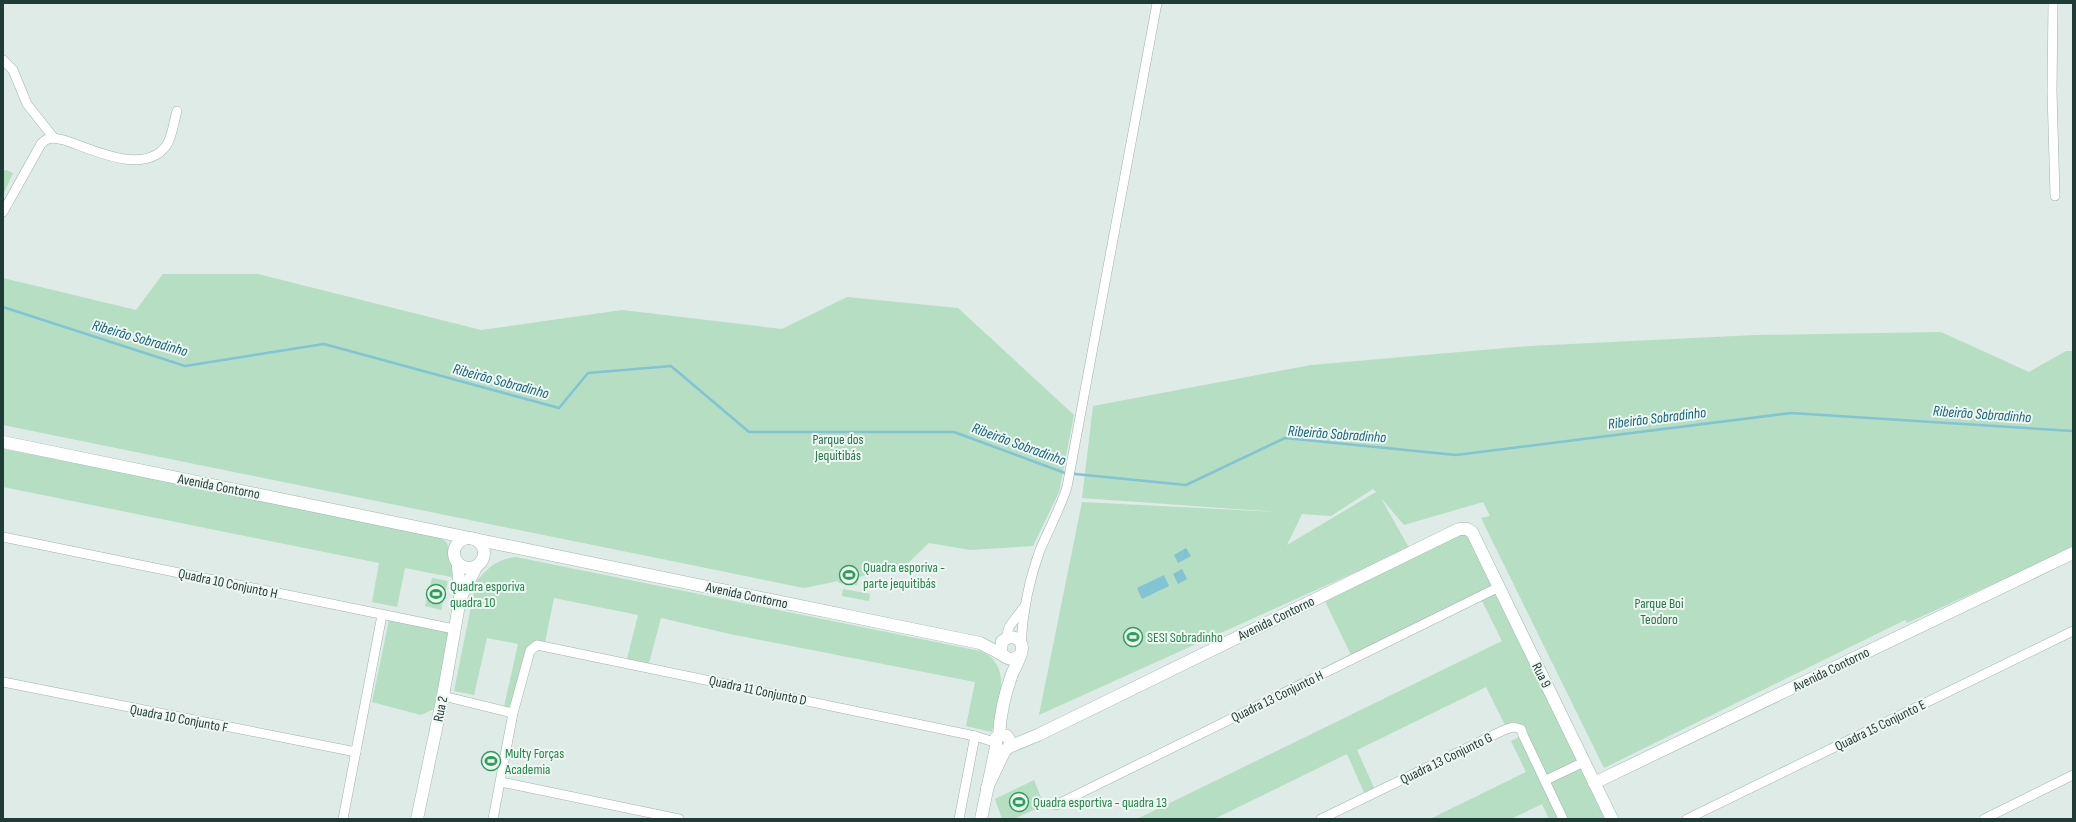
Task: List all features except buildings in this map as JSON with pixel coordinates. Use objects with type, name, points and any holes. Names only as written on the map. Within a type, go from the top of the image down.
[{"type":"street","points":[[983,816],[987,788],[1003,743],[1006,697],[1011,677],[1022,650],[1021,640],[1024,607],[1040,550],[1060,509],[1067,487],[1157,3]]},
{"type":"street","points":[[2053,3],[2052,91],[2055,196]]},
{"type":"street","points":[[3,60],[13,70],[27,104],[53,137]]},
{"type":"street","points":[[3,212],[41,144],[46,139],[53,137],[129,161],[148,160],[166,146],[177,111]]},
{"type":"street","name":"Avenida Contorno","points":[[3,442],[980,643],[1004,656]]},
{"type":"street","name":"Avenida Contorno","points":[[1003,743],[1038,735],[1451,531],[1467,529],[1472,532]]},
{"type":"street","points":[[434,530],[450,543],[454,559],[458,565],[467,569],[514,547]]},
{"type":"street","name":"Rua 9","points":[[1472,532],[1612,819]]},
{"type":"street","name":"Quadra 10 Conjunto H","points":[[3,537],[454,629]]},
{"type":"street","points":[[453,551],[460,540],[474,539],[484,548],[480,562]]},
{"type":"street","name":"Avenida Contorno","points":[[1594,783],[2071,554]]},
{"type":"street","name":"Rua 2","points":[[460,599],[480,562]]},
{"type":"street","name":"Rua 2","points":[[417,819],[443,696],[460,599],[458,565]]},
{"type":"street","name":"Quadra 13 Conjunto H","points":[[1056,805],[1499,587]]},
{"type":"street","points":[[1011,677],[1001,644],[1006,638],[1009,627],[1024,607]]},
{"type":"street","points":[[343,819],[382,615]]},
{"type":"street","name":"Quadra 15 Conjunto E","points":[[1687,819],[2073,631]]},
{"type":"street","points":[[1006,638],[1013,637],[1021,640]]},
{"type":"street","name":"Avenida Contorno","points":[[980,643],[1006,638]]},
{"type":"street","name":"Quadra 11 Conjunto D","points":[[513,713],[530,651],[534,646],[540,645],[1003,743]]},
{"type":"street","points":[[1004,656],[1013,659],[1019,656]]},
{"type":"street","name":"Quadra 10 Conjunto F","points":[[3,682],[356,752]]},
{"type":"street","points":[[443,696],[513,713],[493,819]]},
{"type":"street","name":"Quadra 13 Conjunto G","points":[[1321,819],[1513,727],[1521,729],[1563,819]]},
{"type":"street","points":[[959,819],[975,736]]},
{"type":"street","points":[[1546,780],[1584,762]]},
{"type":"street","points":[[1984,819],[2073,775]]},
{"type":"street","points":[[501,782],[679,819]]},
{"type":"green space","points":[[6,170],[13,173],[3,195],[3,171]]},
{"type":"green space","name":"Parque dos Jequitibás","points":[[163,274],[258,274],[481,330],[622,310],[782,329],[847,297],[958,308],[1074,415],[1059,492],[1033,546],[970,550],[929,543],[904,567],[858,577],[857,585],[839,583],[838,581],[804,588],[3,425],[3,278],[136,310]]},
{"type":"green space","name":"Parque Boi Teodoro","points":[[1941,332],[2029,372],[2066,351],[2073,351],[2073,548],[1907,623],[1905,620],[1604,768],[1481,518],[1490,516],[1483,502],[1404,525],[1381,498],[1409,548],[1039,715],[1082,502],[1278,512],[1082,498],[1093,406],[1311,365],[1530,346],[1755,335]],"holes":[[[1373,489],[1376,492],[1287,545],[1302,514],[1331,516]]]},
{"type":"green space","points":[[3,449],[433,531],[447,543],[451,558],[456,564],[456,578],[405,568],[397,607],[372,602],[379,563],[3,487]]},
{"type":"green space","points":[[1467,529],[1612,819],[1549,819],[1542,804],[1511,819],[1430,819],[1526,772],[1511,741],[1523,735],[1507,729],[1486,687],[1357,750],[1376,792],[1366,797],[1347,754],[1214,819],[1137,819],[1502,641],[1480,597],[1353,659],[1322,595]]},
{"type":"green space","points":[[516,557],[980,651],[991,657],[997,666],[1000,676],[1000,698],[992,732],[966,726],[975,682],[730,634],[661,618],[648,667],[626,663],[638,615],[554,598],[545,642],[534,646],[513,713],[503,711],[518,644],[487,638],[474,695],[454,691],[476,582],[493,565],[503,560]]},
{"type":"green space","name":"Quadra esporiva quadra 10","points":[[432,578],[448,581],[441,610],[425,606]]},
{"type":"green space","points":[[843,589],[870,594],[869,601],[842,596]]},
{"type":"green space","points":[[389,620],[449,630],[434,709],[421,715],[372,702]]},
{"type":"green space","name":"Quadra esportiva - quadra 13","points":[[1034,780],[1044,805],[1014,819],[1002,819],[995,799]]},
{"type":"water","points":[[1186,548],[1191,556],[1178,563],[1174,555]]},
{"type":"water","points":[[1182,569],[1187,579],[1178,584],[1173,574]]},
{"type":"water","points":[[1164,575],[1169,586],[1142,599],[1137,588]]},
{"type":"waterway","name":"Ribeirão Sobradinho","points":[[3,307],[185,366],[324,344],[559,408],[588,373],[671,366],[749,432],[954,432],[1065,473],[1186,485],[1285,438],[1456,455],[1791,413],[2073,431]]},
{"type":"place","name":"Quadra esporiva - parte jequitibás","points":[[849,575]]},
{"type":"place","name":"Quadra esporiva quadra 10","points":[[436,594]]},
{"type":"place","name":"SESI Sobradinho","points":[[1133,637]]},
{"type":"place","name":"Multy Forças Academia","points":[[491,761]]},
{"type":"place","name":"Quadra esportiva - quadra 13","points":[[1019,802]]}]
